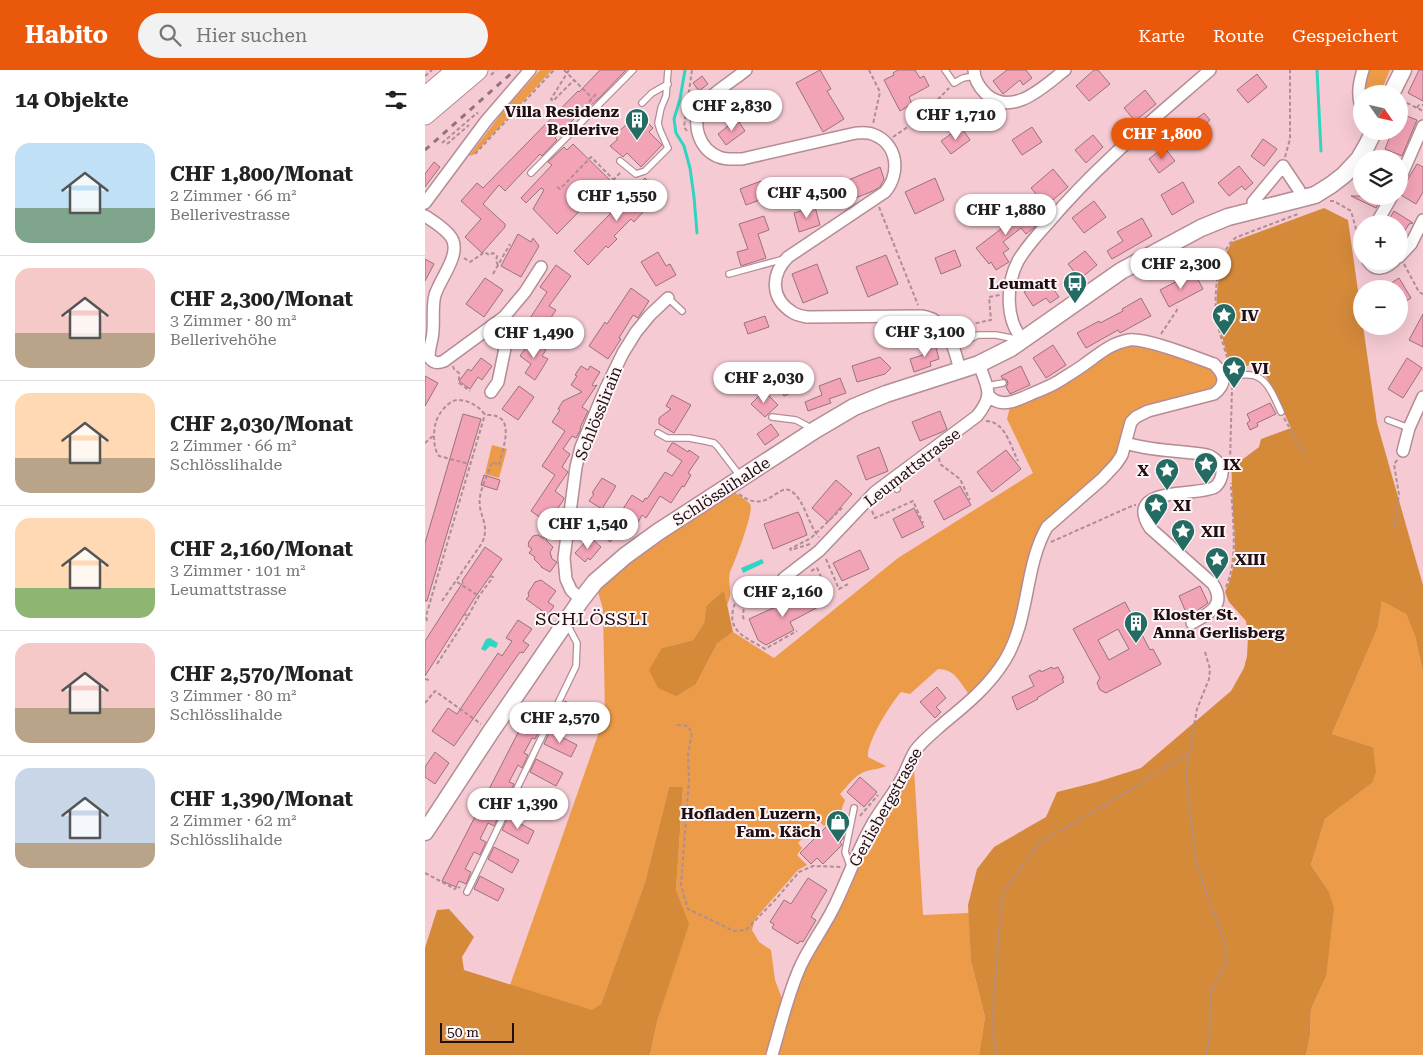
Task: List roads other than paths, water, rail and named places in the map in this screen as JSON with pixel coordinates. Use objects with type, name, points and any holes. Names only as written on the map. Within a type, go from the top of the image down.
[{"type":"main road","points":[[425,97],[457,70]]},
{"type":"main road","points":[[425,115],[478,70]]},
{"type":"main road","points":[[1396,85],[1403,70]]},
{"type":"main road","name":"Schlösslihalde","points":[[425,832],[581,600],[595,582],[625,556],[658,532],[738,484],[815,430],[853,407],[886,394],[979,364],[1023,340],[1121,271],[1201,228],[1228,217],[1303,199],[1331,186],[1359,159],[1370,140]]},
{"type":"street","points":[[425,203],[486,121],[530,70]]},
{"type":"street","points":[[746,70],[707,100],[701,109],[697,125],[698,135],[712,154],[726,159],[742,159],[856,133],[871,133],[888,145],[894,155],[895,176],[885,192],[788,257],[781,264],[776,273],[775,283],[778,296],[784,306],[793,313],[807,317],[923,316],[934,320],[947,334],[954,347],[960,370]]},
{"type":"street","points":[[974,73],[975,81],[991,98],[1005,103],[1018,102],[1029,97],[1065,70]]},
{"type":"street","points":[[1023,340],[1012,318],[1010,292],[1012,275],[1019,260],[1067,200],[1101,166],[1210,70]]},
{"type":"street","points":[[1359,85],[1363,70]]},
{"type":"street","points":[[1408,160],[1423,126]]},
{"type":"street","points":[[1254,210],[1253,202],[1283,166],[1303,199]]},
{"type":"street","points":[[425,216],[452,238],[454,243],[454,253],[435,297],[433,332],[429,356],[434,362],[444,361],[504,317],[525,292],[541,267]]},
{"type":"street","points":[[1408,247],[1423,220]]},
{"type":"street","name":"Schlösslirain","points":[[581,600],[571,590],[566,579],[565,558],[576,467],[581,447],[623,353],[636,332],[668,298]]},
{"type":"street","points":[[491,392],[498,382],[509,329],[509,323],[504,317]]},
{"type":"street","points":[[979,364],[987,391],[995,401],[1005,403],[1057,383],[1102,351],[1117,343],[1130,340],[1155,344],[1214,364],[1220,370],[1223,380]]},
{"type":"street","name":"Gerlisbergstrasse","points":[[772,1055],[801,965],[835,906],[858,850],[873,821],[901,781],[914,752],[922,742],[970,701],[993,677],[1013,646],[1042,535],[1047,527],[1102,479],[1116,464],[1122,455],[1131,422],[1136,417],[1147,411],[1213,394],[1219,390],[1223,380]]},
{"type":"street","name":"Leumattstrasse","points":[[784,578],[820,544],[834,538],[870,497],[894,485],[939,445],[966,429],[986,405],[987,391]]},
{"type":"street","points":[[1403,451],[1409,428],[1423,397]]},
{"type":"street","points":[[1126,443],[1138,447],[1209,456],[1220,464],[1222,470],[1221,480],[1217,486],[1210,489],[1155,498],[1147,505],[1144,515],[1150,528],[1213,584],[1218,593],[1216,606],[1209,613],[1191,623]]},
{"type":"lane","points":[[531,173],[633,70]]},
{"type":"lane","points":[[620,161],[636,174],[645,171],[668,148],[658,123],[666,96],[668,70]]},
{"type":"lane","points":[[945,70],[954,83],[974,73]]},
{"type":"lane","points":[[642,103],[652,93],[668,84]]},
{"type":"lane","points":[[729,274],[788,257]]},
{"type":"lane","points":[[668,298],[682,311]]},
{"type":"lane","points":[[954,347],[975,337],[989,334],[1023,340]]},
{"type":"lane","points":[[1223,380],[1244,374],[1261,379],[1272,392],[1281,412]]},
{"type":"lane","points":[[987,391],[1003,383]]},
{"type":"lane","points":[[772,417],[796,420],[815,430]]},
{"type":"lane","points":[[1387,420],[1409,428]]},
{"type":"lane","points":[[658,433],[667,438],[689,438],[705,441],[719,447],[738,484]]},
{"type":"lane","points":[[467,892],[576,666],[577,643],[566,621]]},
{"type":"lane","points":[[851,868],[845,852],[854,808]]},
{"type":"waterway","points":[[685,70],[674,119],[676,133],[684,146],[690,168],[697,233]]},
{"type":"waterway","points":[[1317,70],[1321,151]]},
{"type":"railway","points":[[425,150],[515,70]]},
{"type":"place","name":"Villa Residenz Bellerive","points":[[637,141]]},
{"type":"place","name":"Leumatt","points":[[1075,304]]},
{"type":"place","name":"IV","points":[[1224,336]]},
{"type":"place","name":"VI","points":[[1234,389]]},
{"type":"place","name":"IX","points":[[1206,485]]},
{"type":"place","name":"X","points":[[1167,491]]},
{"type":"place","name":"XI","points":[[1156,526]]},
{"type":"place","name":"XII","points":[[1183,552]]},
{"type":"place","name":"XIII","points":[[1217,580]]},
{"type":"place","name":"Kloster St. Anna Gerlisberg","points":[[1136,644]]},
{"type":"place","name":"Hofladen Luzern, Fam. Käch","points":[[838,843]]},
{"type":"district","name":"SCHLÖSSLI","points":[[592,619]]}]
